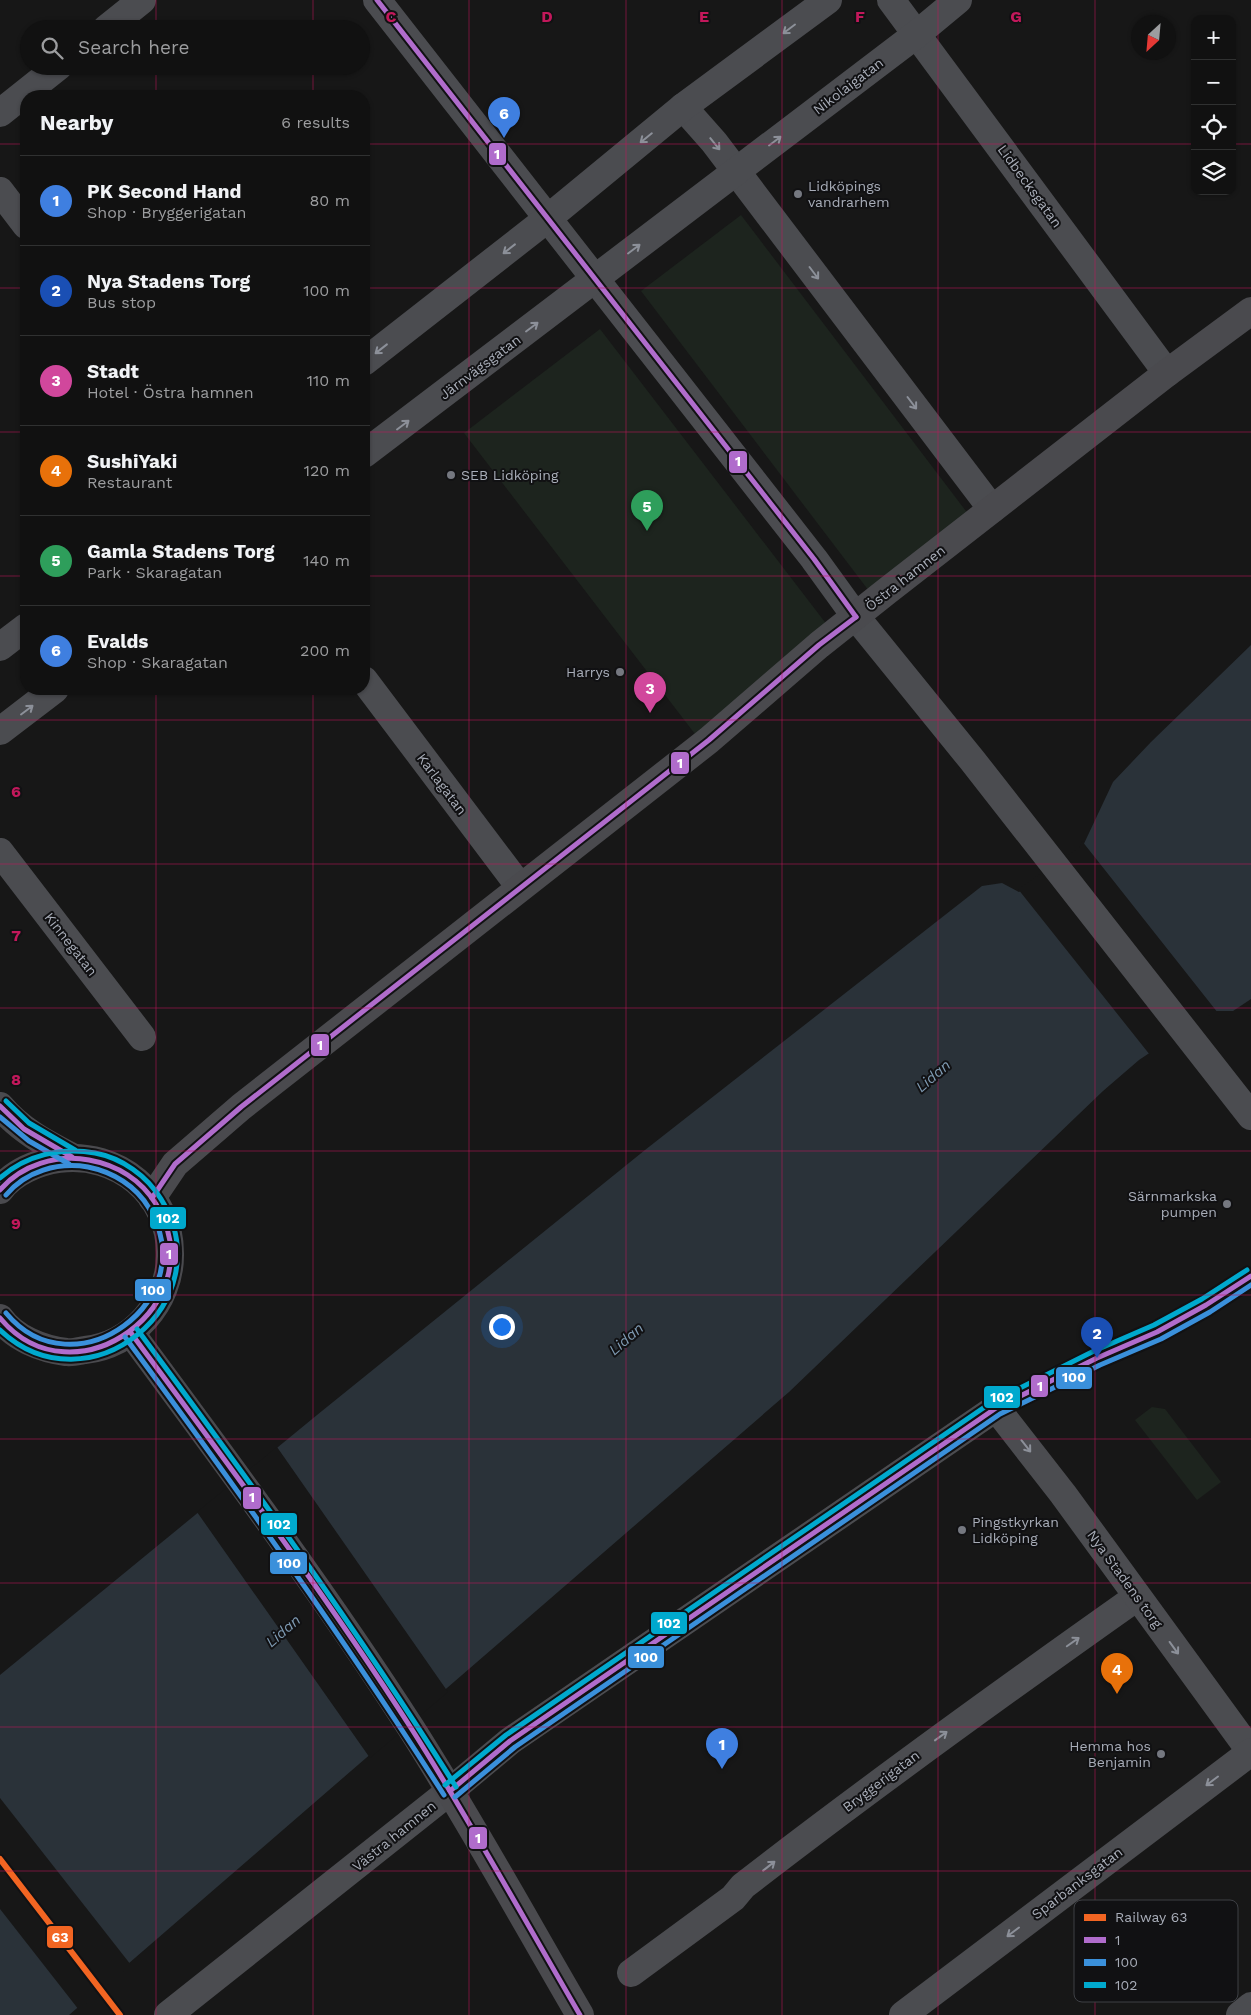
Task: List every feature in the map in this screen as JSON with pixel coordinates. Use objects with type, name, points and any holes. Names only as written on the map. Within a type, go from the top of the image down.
[{"type":"street","points":[[117,20],[142,0]]},
{"type":"street","points":[[377,0],[814,559],[856,617],[1037,843],[1251,1116]]},
{"type":"street","points":[[370,357],[548,219],[683,107],[828,0]]},
{"type":"street","name":"Lidbecksgatan","points":[[891,0],[1167,373]]},
{"type":"street","name":"Nikolaigatan","points":[[595,279],[917,34],[958,0]]},
{"type":"street","points":[[29,90],[48,75]]},
{"type":"street","points":[[0,113],[20,97]]},
{"type":"street","points":[[683,107],[714,142],[992,508]]},
{"type":"street","points":[[0,191],[20,217]]},
{"type":"street","name":"Järnvägsgatan","points":[[370,449],[595,279]]},
{"type":"street","name":"Östra hamnen","points":[[152,1198],[176,1164],[241,1107],[709,740],[820,645],[992,508],[1167,373],[1251,311]]},
{"type":"street","points":[[0,647],[20,632]]},
{"type":"street","name":"Karlagatan","points":[[370,688],[520,888]]},
{"type":"street","points":[[0,731],[47,695]]},
{"type":"street","name":"Kinnegatan","points":[[0,852],[142,1036]]},
{"type":"street","points":[[0,1106],[8,1116],[31,1136],[72,1157]]},
{"type":"street","points":[[0,1190],[22,1171],[46,1160],[72,1157],[90,1158],[108,1163],[125,1172],[140,1184],[152,1198],[166,1225],[170,1255],[166,1284],[152,1311],[132,1333],[101,1348],[67,1352],[34,1344],[2,1325]]},
{"type":"street","points":[[132,1333],[318,1590],[410,1728],[450,1791],[580,2015]]},
{"type":"street","name":"Nya Stadens torg","points":[[996,1408],[1064,1494],[1251,1752]]},
{"type":"street","name":"Västra hamnen","points":[[168,2015],[450,1791],[510,1741],[996,1408]]},
{"type":"street","name":"Bryggerigatan","points":[[631,1973],[733,1898],[743,1886],[853,1801],[1137,1597]]},
{"type":"street","name":"Sparbanksgatan","points":[[903,2015],[1251,1752]]},
{"type":"street","points":[[1240,2015],[1251,2006]]},
{"type":"shaded area","points":[[741,215],[972,519],[872,595],[641,291]]},
{"type":"shaded area","points":[[600,329],[831,630],[695,734],[464,433]]},
{"type":"shaded area","points":[[1152,1407],[1165,1409],[1221,1482],[1197,1500],[1135,1420]]},
{"type":"water","name":"Lidan","points":[[1251,645],[1251,999],[1233,1011],[1212,1011],[1139,1060],[1103,1091],[789,1392],[69,2015],[0,2015],[0,1675],[317,1415],[645,1150],[982,886],[1002,883],[1019,892],[1081,850],[1113,782],[1151,742]]},
{"type":"pier","points":[[1082,841],[1218,1013],[1213,1013],[1150,1055],[1018,889],[1079,848]]},
{"type":"pier","points":[[277,1447],[448,1692],[370,1758],[197,1512]]},
{"type":"pier","points":[[0,1798],[131,1965],[79,2010],[0,1909]]},
{"type":"rail line","name":"63","points":[[0,1859],[120,2015]]},
{"type":"transit line","name":"1","points":[[377,0],[814,559],[856,617]]},
{"type":"transit line","name":"1","points":[[152,1198],[175,1164],[241,1107],[709,740],[819,645],[856,617]]},
{"type":"transit line","name":"102","points":[[6,1101],[29,1123],[75,1150]]},
{"type":"transit line","name":"1","points":[[0,1106],[24,1129],[72,1157]]},
{"type":"transit line","name":"100","points":[[0,1117],[29,1141],[69,1164]]},
{"type":"transit line","name":"102","points":[[0,1178],[10,1170],[33,1158],[57,1152],[82,1151],[105,1155],[133,1169],[149,1183],[161,1199],[176,1238],[175,1275],[161,1308],[138,1335],[106,1352],[71,1359],[35,1352],[0,1330]]},
{"type":"transit line","name":"1","points":[[0,1190],[18,1174],[40,1163],[65,1159],[99,1162],[127,1175],[150,1195],[156,1204],[170,1241],[168,1277],[153,1307],[129,1332],[98,1347],[64,1352],[30,1343],[0,1318]]},
{"type":"transit line","name":"100","points":[[6,1195],[23,1180],[43,1170],[65,1166],[97,1169],[115,1176],[138,1193],[149,1208],[162,1242],[160,1275],[146,1303],[124,1326],[96,1340],[65,1344],[34,1336],[6,1313]]},
{"type":"transit line","name":"102","points":[[445,1785],[506,1735],[992,1402],[1094,1351],[1154,1325],[1202,1299],[1247,1270]]},
{"type":"transit line","name":"1","points":[[450,1791],[510,1741],[996,1408],[1097,1358],[1157,1332],[1206,1305],[1251,1276]]},
{"type":"transit line","name":"100","points":[[455,1797],[515,1747],[1000,1414],[1100,1365],[1161,1339],[1210,1312],[1251,1285]]},
{"type":"transit line","name":"102","points":[[137,1329],[341,1612],[456,1787]]},
{"type":"transit line","name":"1","points":[[131,1333],[274,1528],[378,1677],[455,1799],[580,2015]]},
{"type":"transit line","name":"100","points":[[125,1337],[289,1563],[368,1678],[444,1795]]},
{"type":"place","name":"Evalds","points":[[504,138]]},
{"type":"place","name":"Lidköpings vandrarhem","points":[[798,194]]},
{"type":"place","name":"SEB Lidköping","points":[[451,475]]},
{"type":"place","name":"Gamla Stadens Torg","points":[[647,531]]},
{"type":"place","name":"Harrys","points":[[620,672]]},
{"type":"place","name":"Stadt","points":[[650,713]]},
{"type":"place","name":"Särnmarkska pumpen","points":[[1227,1204]]},
{"type":"place","name":"Nya Stadens Torg","points":[[1097,1358]]},
{"type":"place","name":"Pingstkyrkan Lidköping","points":[[962,1530]]},
{"type":"place","name":"SushiYaki","points":[[1117,1694]]},
{"type":"place","name":"Hemma hos Benjamin","points":[[1161,1754]]},
{"type":"place","name":"PK Second Hand","points":[[722,1769]]}]
